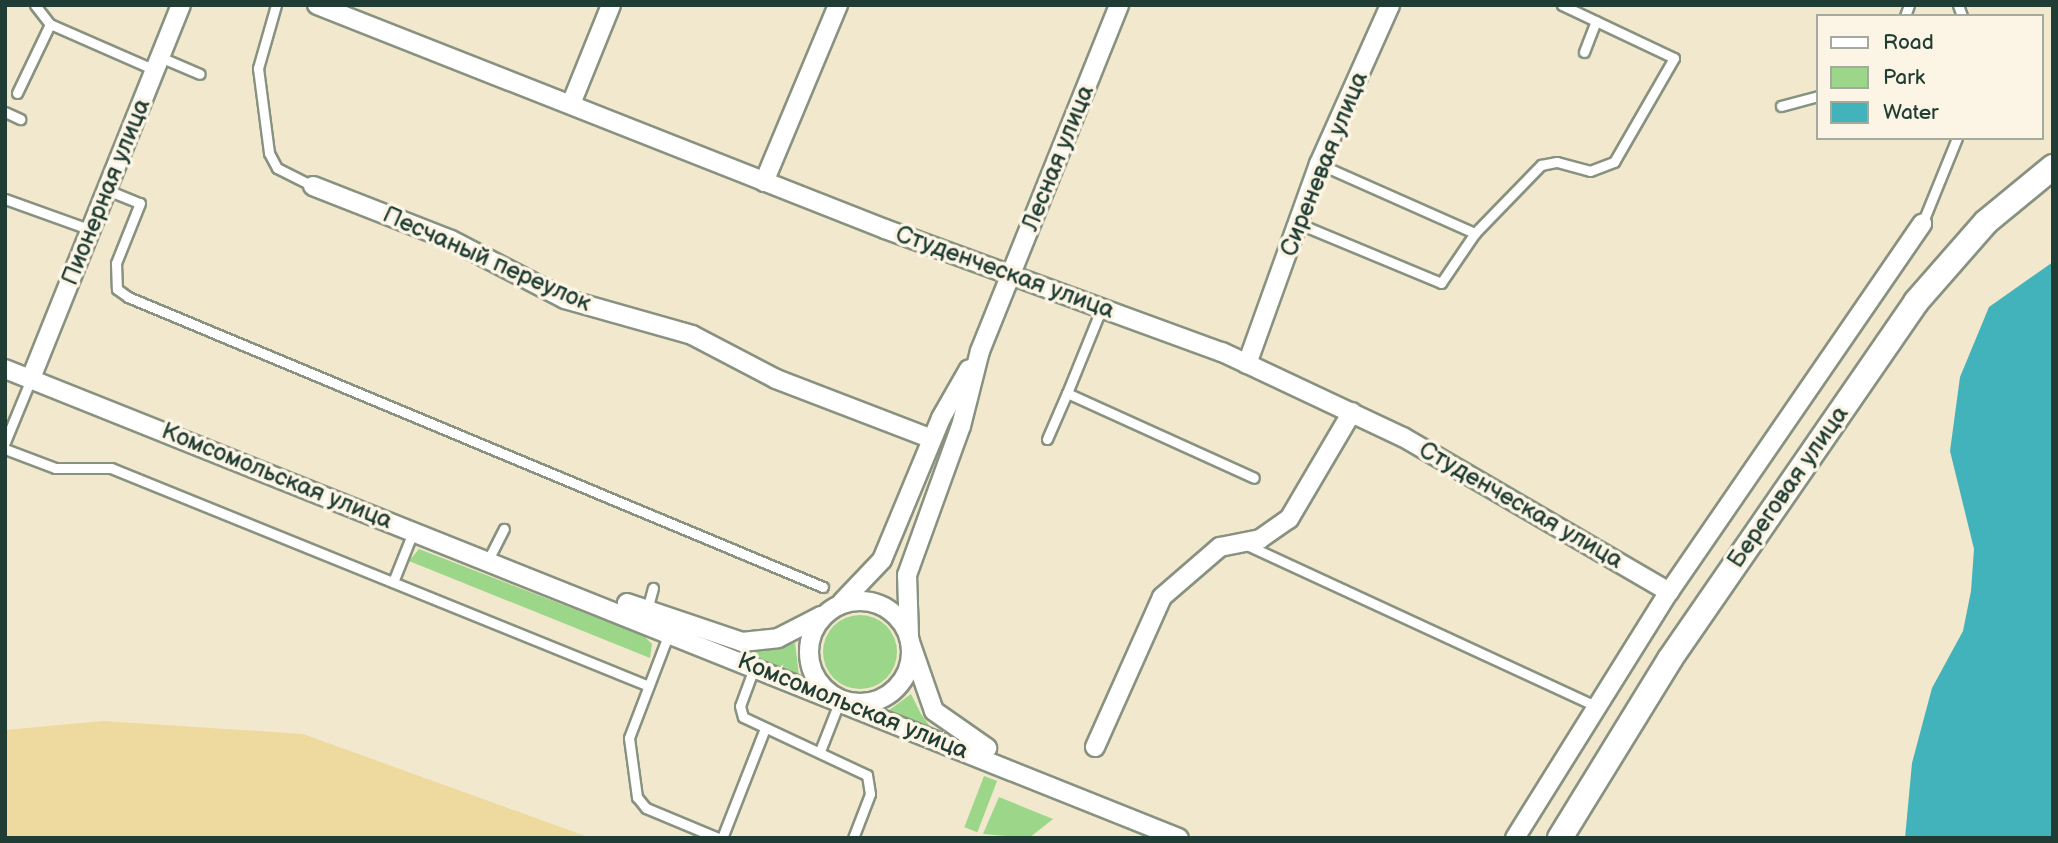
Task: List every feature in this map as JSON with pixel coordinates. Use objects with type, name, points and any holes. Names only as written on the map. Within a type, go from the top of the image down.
[{"type":"main road","name":"Береговая улица","points":[[1560,838],[1670,659],[1916,302],[1977,231],[2053,167]]},
{"type":"main road","name":"Береговая улица","points":[[1578,838],[1684,667],[1932,309],[1984,247],[2053,189]]},
{"type":"street","name":"Пионерная улица","points":[[31,378],[181,5]]},
{"type":"street","name":"Студенческая улица","points":[[317,5],[764,182],[1012,272],[1247,364],[1352,412],[1670,592]]},
{"type":"street","points":[[571,104],[611,5]]},
{"type":"street","points":[[764,182],[838,5]]},
{"type":"street","name":"Лесная улица","points":[[832,610],[877,568],[932,439],[980,351],[1119,5]]},
{"type":"street","name":"Сиреневая улица","points":[[1247,364],[1319,164],[1390,5]]},
{"type":"street","name":"Песчаный переулок","points":[[313,186],[473,250],[565,299],[692,335],[767,374],[932,439]]},
{"type":"street","points":[[1515,838],[1595,706],[1670,592],[1922,224]]},
{"type":"street","name":"Лесная улица","points":[[909,639],[907,576],[961,426],[980,351]]},
{"type":"street","name":"Комсомольская улица","points":[[5,369],[841,700],[1179,838]]},
{"type":"street","points":[[1096,747],[1162,597],[1205,556],[1235,538],[1260,539],[1289,519],[1352,412]]},
{"type":"street","name":"Комсомольская улица","points":[[549,584],[754,642],[790,634],[832,610]]},
{"type":"street","points":[[876,603],[896,615],[909,639],[909,666],[895,689],[872,702],[841,700],[820,683],[809,658],[813,631],[832,610],[876,603]]},
{"type":"street","name":"Комсомольская улица","points":[[909,639],[924,692],[950,728],[1157,829]]},
{"type":"lane","points":[[35,5],[50,24],[158,64],[200,74]]},
{"type":"lane","points":[[276,5],[258,68],[269,153],[278,168],[313,186]]},
{"type":"lane","points":[[1296,222],[1432,284],[1449,277],[1475,233],[1541,165],[1605,167],[1634,136],[1674,58],[1562,5]]},
{"type":"lane","points":[[1584,52],[1596,21]]},
{"type":"lane","points":[[17,93],[50,24]]},
{"type":"lane","points":[[1782,106],[1816,97]]},
{"type":"lane","points":[[5,112],[20,119]]},
{"type":"lane","points":[[1922,224],[1956,140]]},
{"type":"lane","points":[[1319,164],[1475,233]]},
{"type":"lane","points":[[107,190],[140,203],[116,263],[117,289],[128,297],[823,587]]},
{"type":"lane","points":[[5,199],[91,230]]},
{"type":"lane","points":[[1047,439],[1102,307]]},
{"type":"lane","points":[[5,442],[31,378]]},
{"type":"lane","points":[[1067,393],[1254,478]]},
{"type":"lane","points":[[5,449],[55,468],[111,468],[649,686]]},
{"type":"lane","points":[[488,560],[504,529]]},
{"type":"lane","points":[[393,582],[414,530]]},
{"type":"lane","points":[[1235,538],[1595,706]]},
{"type":"lane","points":[[647,610],[653,588]]},
{"type":"lane","points":[[669,632],[629,738],[640,803],[720,838],[765,728]]},
{"type":"lane","points":[[755,666],[740,706],[743,717],[862,770],[869,780],[853,838]]},
{"type":"lane","points":[[820,751],[841,700]]},
{"type":"green space","points":[[419,549],[644,636],[652,644],[650,658],[409,561]]},
{"type":"green space","points":[[860,615],[881,621],[891,631],[897,652],[891,673],[881,683],[860,689],[839,683],[829,673],[823,652],[829,631],[839,621]]},
{"type":"green space","points":[[795,643],[799,675],[752,656],[753,653]]},
{"type":"green space","points":[[911,694],[921,714],[932,729],[888,711]]},
{"type":"green space","points":[[984,776],[997,781],[977,832],[964,827]]},
{"type":"green space","points":[[999,797],[1053,819],[1029,838],[983,834]]},
{"type":"sand","points":[[104,721],[303,734],[591,838],[5,838],[5,730]]},
{"type":"water","points":[[2053,262],[2053,838],[1905,838],[1912,763],[1932,688],[1963,631],[1971,591],[1974,549],[1950,451],[1960,377],[1989,307]]}]
